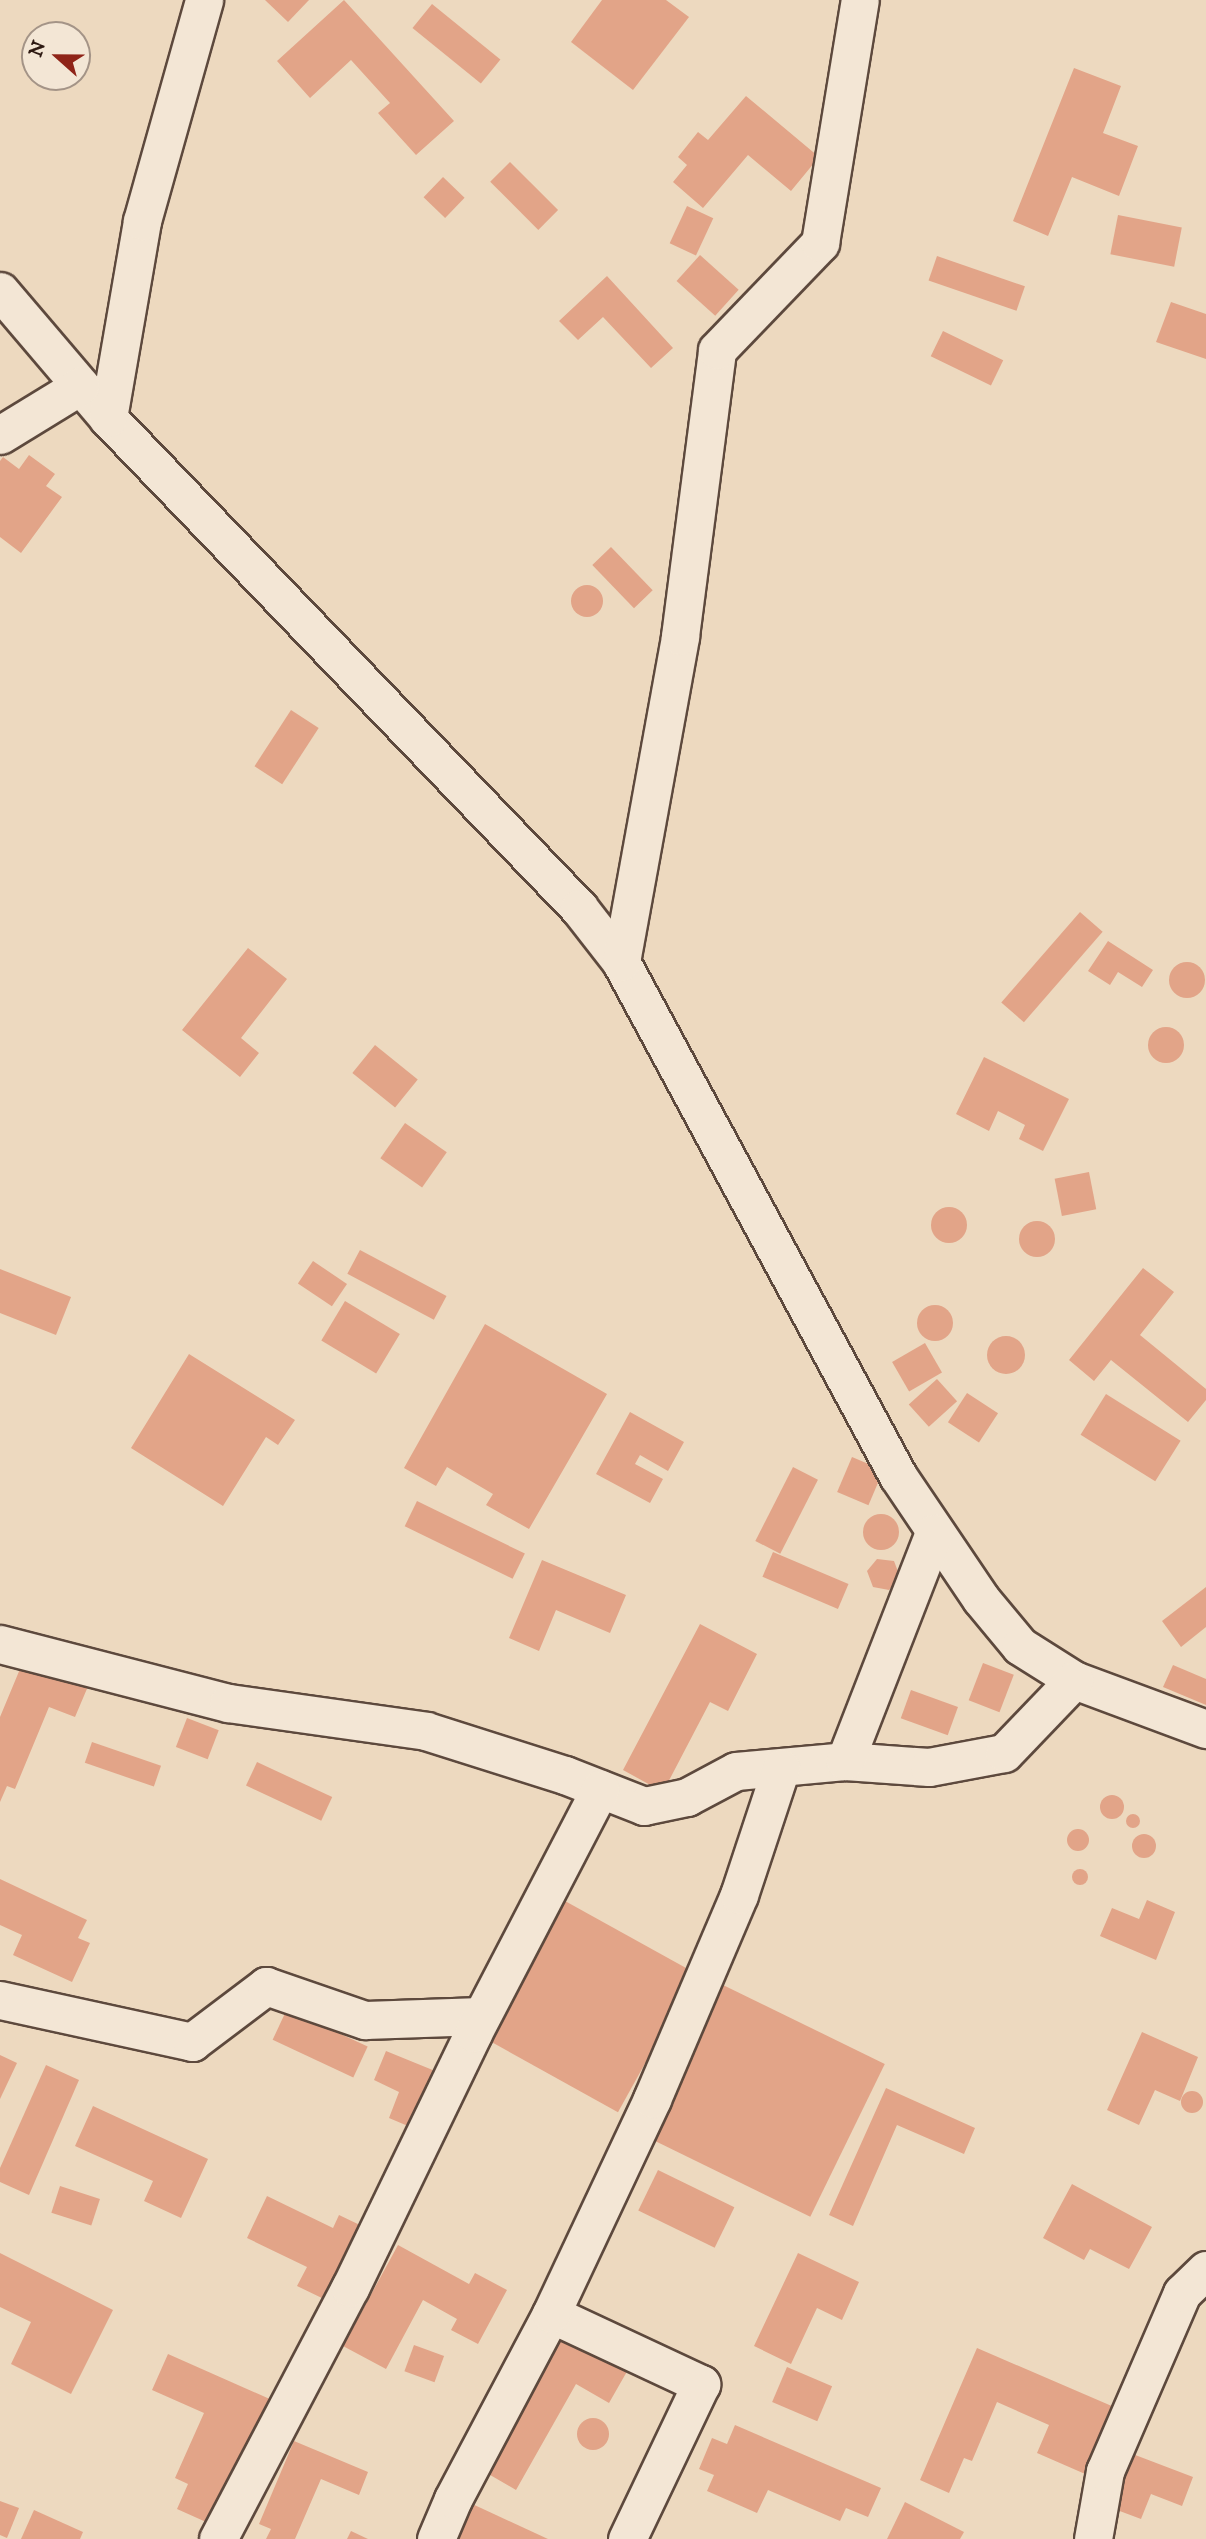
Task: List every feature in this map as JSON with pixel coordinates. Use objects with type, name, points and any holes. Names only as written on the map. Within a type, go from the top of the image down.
[{"type":"street","points":[[108,418],[142,221],[204,0]]},
{"type":"street","points":[[621,962],[680,636],[717,350],[820,243],[860,0]]},
{"type":"street","points":[[0,291],[108,418],[579,908],[621,962],[898,1476],[981,1599],[1020,1646],[1074,1679],[1206,1729]]},
{"type":"street","points":[[0,435],[80,386]]},
{"type":"street","points":[[845,1761],[934,1533]]},
{"type":"street","points":[[3,1654],[228,1703],[426,1731],[565,1775],[644,1806],[687,1797],[736,1772],[845,1761],[929,1767],[1003,1753],[1074,1679]]},
{"type":"street","points":[[436,2539],[453,2499],[551,2314],[652,2099],[739,1895],[781,1768]]},
{"type":"street","points":[[218,2539],[350,2288],[481,2016],[600,1789]]},
{"type":"street","points":[[0,2000],[192,2042],[266,1986],[365,2020],[481,2016]]},
{"type":"street","points":[[1093,2539],[1105,2471],[1182,2293],[1206,2270]]},
{"type":"street","points":[[551,2314],[701,2384],[627,2539]]},
{"type":"building","points":[[265,0],[309,0],[288,22]]},
{"type":"building","points":[[344,0],[454,121],[416,155],[378,113],[390,103],[351,60],[310,98],[277,61]]},
{"type":"building","points":[[602,0],[666,0],[689,17],[633,90],[571,42]]},
{"type":"building","points":[[432,4],[500,59],[481,83],[412,28]]},
{"type":"building","points":[[1074,68],[1121,86],[1103,133],[1138,146],[1119,196],[1072,177],[1048,236],[1013,221]]},
{"type":"building","points":[[746,96],[819,157],[791,191],[748,155],[703,208],[673,182],[687,165],[678,157],[698,132],[708,140]]},
{"type":"building","points":[[510,162],[558,210],[538,230],[490,182]]},
{"type":"building","points":[[443,177],[465,198],[445,218],[424,197]]},
{"type":"building","points":[[687,206],[713,218],[696,255],[670,243]]},
{"type":"building","points":[[1118,215],[1182,227],[1174,267],[1110,254]]},
{"type":"building","points":[[700,255],[739,290],[715,316],[677,281]]},
{"type":"building","points":[[937,256],[1025,286],[1016,311],[929,281]]},
{"type":"building","points":[[607,276],[673,348],[651,368],[603,317],[578,340],[559,321]]},
{"type":"building","points":[[1171,302],[1206,314],[1206,359],[1156,342]]},
{"type":"building","points":[[943,331],[1003,360],[991,386],[931,356]]},
{"type":"building","points":[[29,455],[55,474],[46,486],[62,497],[21,553],[0,537],[0,461],[3,457],[19,469]]},
{"type":"building","points":[[611,547],[653,590],[634,608],[592,565]]},
{"type":"building","points":[[587,585],[598,590],[603,601],[598,612],[587,617],[576,612],[571,601],[576,590]]},
{"type":"building","points":[[291,710],[319,728],[282,784],[255,766]]},
{"type":"building","points":[[1080,912],[1103,932],[1024,1022],[1001,1003]]},
{"type":"building","points":[[1108,941],[1153,970],[1142,987],[1118,972],[1110,985],[1088,971]]},
{"type":"building","points":[[248,948],[287,979],[241,1038],[259,1053],[240,1077],[182,1030]]},
{"type":"building","points":[[1187,962],[1200,967],[1205,980],[1200,993],[1187,998],[1174,993],[1169,980],[1174,967]]},
{"type":"building","points":[[1166,1027],[1179,1032],[1184,1045],[1179,1058],[1166,1063],[1153,1058],[1148,1045],[1153,1032]]},
{"type":"building","points":[[375,1045],[418,1080],[395,1108],[352,1073]]},
{"type":"building","points":[[984,1057],[1069,1099],[1043,1151],[1019,1139],[1025,1125],[998,1111],[989,1131],[956,1114]]},
{"type":"building","points":[[405,1123],[447,1152],[422,1187],[380,1158]]},
{"type":"building","points":[[1089,1172],[1096,1209],[1062,1216],[1055,1179]]},
{"type":"building","points":[[949,1207],[962,1212],[967,1225],[962,1238],[949,1243],[936,1238],[931,1225],[936,1212]]},
{"type":"building","points":[[1037,1221],[1050,1226],[1055,1239],[1050,1252],[1037,1257],[1024,1252],[1019,1239],[1024,1226]]},
{"type":"building","points":[[360,1250],[447,1296],[434,1320],[347,1274]]},
{"type":"building","points":[[313,1261],[347,1284],[332,1306],[298,1283]]},
{"type":"building","points":[[1143,1268],[1174,1292],[1140,1335],[1206,1389],[1206,1400],[1188,1422],[1111,1360],[1094,1381],[1069,1360]]},
{"type":"building","points":[[0,1269],[71,1297],[56,1335],[0,1313]]},
{"type":"building","points":[[345,1301],[400,1334],[376,1373],[321,1340]]},
{"type":"building","points":[[935,1305],[948,1310],[953,1323],[948,1336],[935,1341],[922,1336],[917,1323],[922,1310]]},
{"type":"building","points":[[485,1324],[607,1394],[529,1529],[486,1505],[493,1494],[447,1467],[436,1486],[404,1468]]},
{"type":"building","points":[[1006,1336],[1019,1342],[1025,1355],[1019,1368],[1006,1374],[993,1368],[987,1355],[993,1342]]},
{"type":"building","points":[[925,1343],[942,1372],[909,1391],[892,1362]]},
{"type":"building","points":[[189,1354],[295,1420],[278,1445],[266,1437],[223,1506],[131,1448]]},
{"type":"building","points":[[937,1379],[957,1401],[929,1427],[909,1404]]},
{"type":"building","points":[[967,1393],[998,1413],[979,1443],[948,1422]]},
{"type":"building","points":[[1106,1394],[1181,1441],[1155,1481],[1081,1435]]},
{"type":"building","points":[[630,1412],[684,1442],[668,1471],[640,1455],[635,1464],[663,1479],[650,1503],[596,1474]]},
{"type":"building","points":[[852,1457],[883,1470],[868,1505],[837,1492]]},
{"type":"building","points":[[793,1467],[818,1480],[780,1554],[755,1541]]},
{"type":"building","points":[[417,1501],[525,1554],[513,1579],[405,1526]]},
{"type":"building","points":[[881,1514],[894,1519],[899,1532],[894,1545],[881,1550],[868,1545],[863,1532],[868,1519]]},
{"type":"building","points":[[773,1552],[848,1584],[838,1609],[762,1577]]},
{"type":"building","points":[[877,1559],[894,1561],[900,1577],[889,1590],[873,1587],[867,1571]]},
{"type":"building","points":[[542,1560],[626,1595],[610,1633],[556,1610],[539,1651],[509,1638]]},
{"type":"building","points":[[1206,1587],[1206,1627],[1181,1647],[1162,1621]]},
{"type":"building","points":[[700,1624],[757,1654],[728,1711],[710,1702],[663,1792],[623,1770]]},
{"type":"building","points":[[25,1657],[89,1684],[75,1717],[49,1707],[15,1789],[7,1786],[0,1802],[0,1717]]},
{"type":"building","points":[[983,1663],[1014,1675],[999,1712],[969,1700]]},
{"type":"building","points":[[1173,1665],[1206,1679],[1206,1705],[1163,1687]]},
{"type":"building","points":[[911,1690],[958,1707],[948,1735],[901,1718]]},
{"type":"building","points":[[187,1718],[219,1730],[208,1759],[176,1747]]},
{"type":"building","points":[[92,1742],[161,1766],[154,1787],[85,1763]]},
{"type":"building","points":[[257,1762],[332,1797],[321,1821],[246,1786]]},
{"type":"building","points":[[1112,1795],[1123,1802],[1124,1807],[1117,1818],[1112,1819],[1101,1812],[1100,1807],[1107,1796]]},
{"type":"building","points":[[1130,1814],[1136,1814],[1140,1821],[1136,1828],[1130,1828],[1126,1824],[1126,1818]]},
{"type":"building","points":[[1074,1829],[1082,1829],[1089,1836],[1089,1844],[1082,1851],[1074,1851],[1067,1844],[1067,1836]]},
{"type":"building","points":[[1144,1834],[1152,1838],[1156,1846],[1152,1854],[1144,1858],[1136,1854],[1132,1846],[1136,1838]]},
{"type":"building","points":[[1077,1869],[1083,1869],[1088,1877],[1086,1883],[1077,1885],[1072,1880],[1072,1874]]},
{"type":"building","points":[[0,1879],[87,1920],[78,1938],[90,1943],[72,1982],[13,1955],[22,1935],[0,1925]]},
{"type":"building","points":[[556,1896],[695,1973],[618,2112],[479,2035]]},
{"type":"building","points":[[1147,1900],[1175,1912],[1156,1960],[1100,1936],[1112,1908],[1139,1919]]},
{"type":"building","points":[[723,1985],[885,2064],[810,2217],[648,2138]]},
{"type":"building","points":[[287,2009],[368,2047],[353,2077],[273,2040]]},
{"type":"building","points":[[1142,2032],[1198,2057],[1180,2101],[1155,2090],[1139,2125],[1107,2110]]},
{"type":"building","points":[[386,2051],[440,2073],[415,2129],[389,2118],[399,2092],[374,2080]]},
{"type":"building","points":[[0,2055],[17,2063],[0,2099]]},
{"type":"building","points":[[46,2065],[79,2080],[29,2195],[0,2182],[0,2168]]},
{"type":"building","points":[[886,2088],[975,2128],[964,2154],[897,2125],[853,2226],[829,2215]]},
{"type":"building","points":[[1192,2091],[1200,2094],[1203,2102],[1200,2110],[1192,2113],[1184,2110],[1181,2102],[1184,2094]]},
{"type":"building","points":[[93,2106],[208,2159],[181,2218],[144,2201],[153,2181],[75,2146]]},
{"type":"building","points":[[658,2170],[734,2207],[715,2248],[638,2210]]},
{"type":"building","points":[[1072,2184],[1152,2227],[1129,2269],[1090,2249],[1084,2260],[1043,2238]]},
{"type":"building","points":[[60,2186],[100,2199],[91,2226],[51,2213]]},
{"type":"building","points":[[267,2196],[333,2228],[339,2215],[362,2226],[326,2300],[297,2286],[307,2267],[247,2238]]},
{"type":"building","points":[[398,2245],[469,2284],[475,2273],[507,2290],[478,2344],[451,2330],[457,2319],[423,2300],[386,2369],[343,2346]]},
{"type":"building","points":[[0,2253],[113,2310],[71,2394],[11,2364],[31,2322],[0,2307]]},
{"type":"building","points":[[798,2253],[859,2282],[842,2320],[817,2308],[791,2364],[754,2346]]},
{"type":"building","points":[[565,2332],[629,2368],[609,2403],[576,2384],[516,2490],[485,2472]]},
{"type":"building","points":[[414,2345],[444,2356],[434,2382],[404,2371]]},
{"type":"building","points":[[977,2348],[1121,2410],[1092,2477],[1037,2453],[1049,2425],[997,2402],[972,2461],[964,2458],[949,2493],[920,2480]]},
{"type":"building","points":[[168,2354],[272,2400],[215,2526],[177,2509],[188,2484],[175,2478],[204,2413],[152,2390]]},
{"type":"building","points":[[787,2367],[832,2386],[817,2421],[772,2402]]},
{"type":"building","points":[[593,2418],[605,2422],[609,2434],[605,2446],[593,2450],[581,2446],[577,2434],[581,2422]]},
{"type":"building","points":[[735,2425],[881,2488],[868,2517],[846,2508],[840,2521],[768,2490],[757,2513],[707,2491],[714,2475],[699,2469],[712,2438],[727,2444]]},
{"type":"building","points":[[294,2441],[368,2472],[359,2495],[321,2479],[295,2539],[266,2539],[271,2529],[259,2524]]},
{"type":"building","points":[[1130,2453],[1193,2477],[1182,2506],[1151,2494],[1141,2519],[1109,2507]]},
{"type":"building","points":[[0,2501],[19,2508],[7,2538],[0,2535]]},
{"type":"building","points":[[468,2502],[548,2539],[451,2539]]},
{"type":"building","points":[[905,2502],[964,2532],[960,2539],[887,2539]]},
{"type":"building","points":[[34,2510],[83,2532],[80,2539],[21,2539]]},
{"type":"building","points":[[351,2531],[368,2539],[347,2539]]}]
